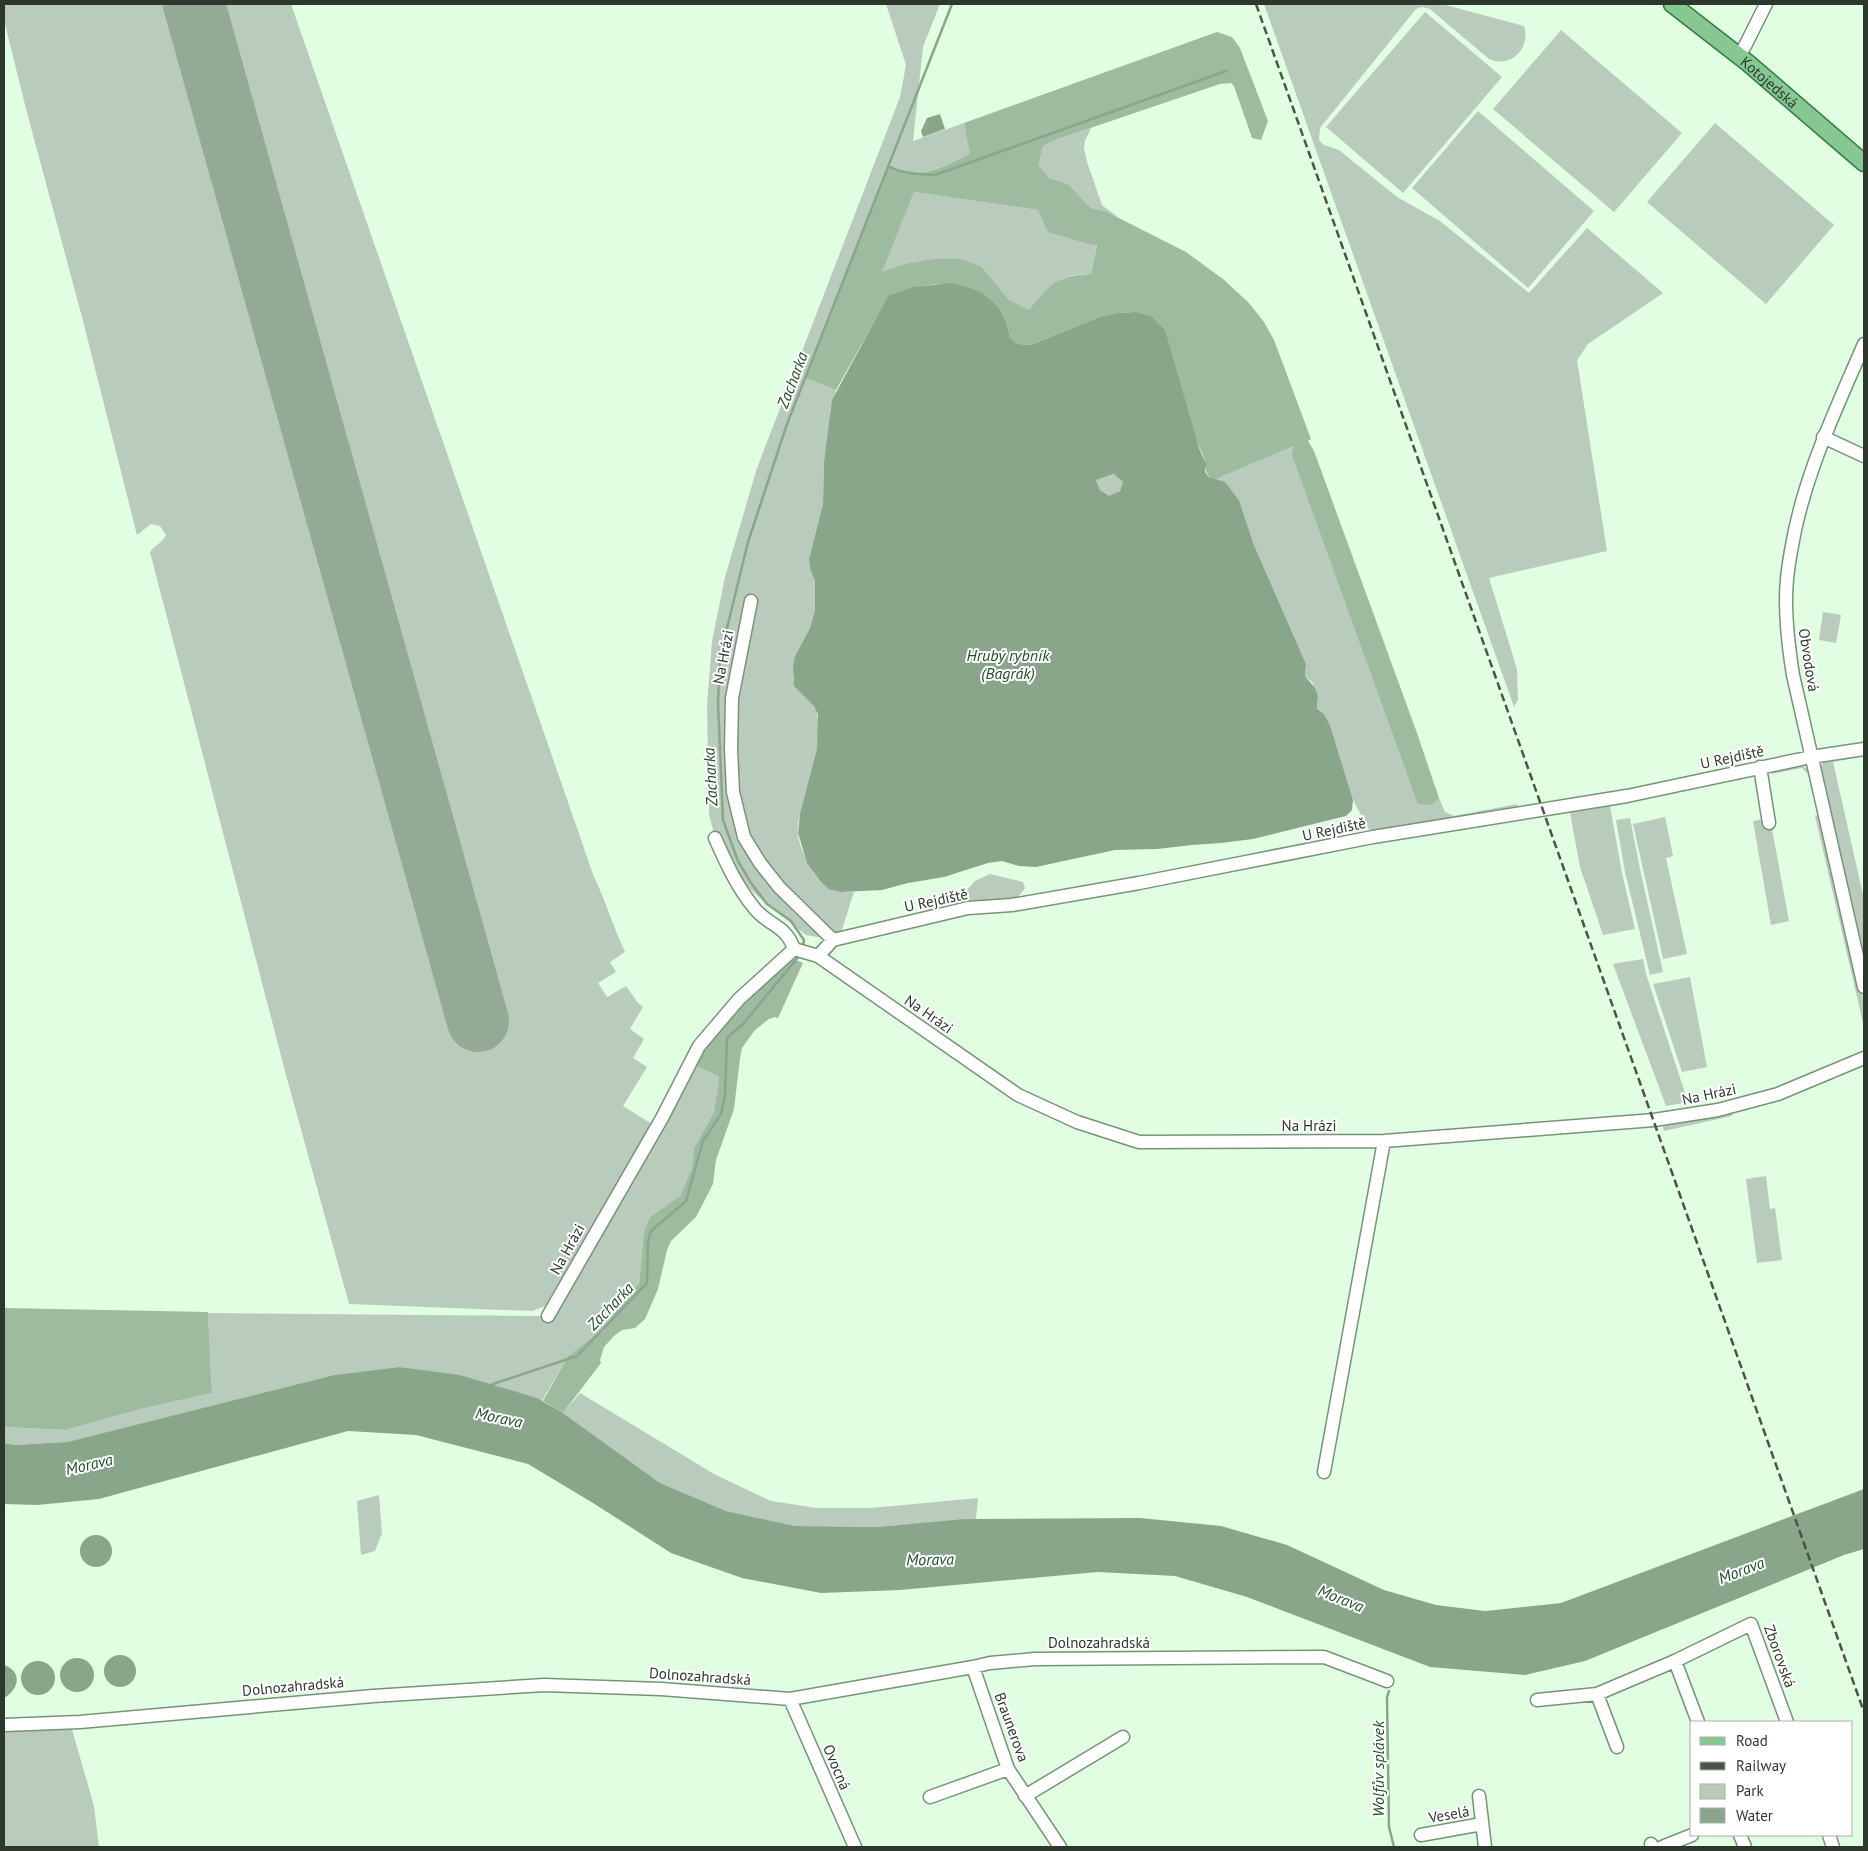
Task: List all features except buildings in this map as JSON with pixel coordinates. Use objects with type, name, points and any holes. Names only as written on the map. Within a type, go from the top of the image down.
[{"type":"main road","name":"Kotojedská","points":[[1672,4],[1739,56],[1864,163]]},
{"type":"street","points":[[1739,56],[1766,4]]},
{"type":"street","name":"Obvodová","points":[[1864,344],[1823,437],[1799,508],[1788,569],[1786,599],[1789,650],[1811,757],[1864,988]]},
{"type":"street","points":[[1823,437],[1864,456]]},
{"type":"street","name":"Na Hrázi","points":[[751,601],[732,698],[730,748],[732,792],[744,837],[760,864],[779,886],[833,940]]},
{"type":"street","name":"U Rejdiště","points":[[833,940],[968,908],[1012,905],[1129,885],[1373,838],[1627,796],[1811,757],[1864,749]]},
{"type":"street","points":[[1760,768],[1769,823]]},
{"type":"street","points":[[715,838],[730,873],[756,910],[787,933],[795,950]]},
{"type":"street","points":[[814,955],[833,940]]},
{"type":"street","name":"Na Hrázi","points":[[548,1316],[662,1118],[699,1046],[739,999],[795,950],[814,955],[1018,1095],[1086,1125],[1139,1142],[1384,1141],[1641,1122],[1718,1110],[1778,1094],[1864,1058]]},
{"type":"street","points":[[1324,1472],[1384,1141]]},
{"type":"street","name":"Zborovská","points":[[1537,1700],[1597,1694],[1675,1661],[1751,1624],[1787,1721]]},
{"type":"street","name":"Dolnozahradská","points":[[4,1725],[80,1722],[373,1696],[544,1685],[662,1689],[790,1699],[990,1663],[1035,1659],[1324,1657],[1386,1681]]},
{"type":"street","points":[[1675,1661],[1698,1721]]},
{"type":"street","name":"Braunerova","points":[[973,1667],[1008,1769],[1060,1847]]},
{"type":"street","points":[[1597,1694],[1617,1747]]},
{"type":"street","name":"Ovocná","points":[[790,1699],[855,1847]]},
{"type":"street","points":[[1025,1796],[1123,1737]]},
{"type":"street","points":[[930,1797],[1008,1769]]},
{"type":"street","name":"Veselá","points":[[1479,1796],[1485,1847]]},
{"type":"street","name":"Veselá","points":[[1421,1835],[1482,1824]]},
{"type":"street","points":[[1655,1846],[1690,1836]]},
{"type":"green space","points":[[4,4],[171,4],[457,1030],[497,1017],[217,4],[291,4],[594,877],[625,952],[610,962],[616,972],[598,983],[607,997],[626,986],[643,1007],[630,1029],[644,1039],[633,1058],[647,1067],[623,1106],[652,1124],[545,1306],[532,1311],[349,1304],[286,1075],[150,552],[166,535],[160,526],[151,524],[137,535],[82,317],[26,109],[4,20]]},
{"type":"green space","points":[[886,4],[940,4],[923,47],[913,141],[964,123],[971,154],[940,167],[920,172],[899,171],[888,166],[805,378],[836,390],[830,411],[830,424],[824,462],[823,504],[809,559],[810,569],[815,581],[815,610],[810,628],[795,656],[793,680],[816,710],[818,724],[818,746],[814,767],[798,826],[800,845],[810,867],[825,886],[835,890],[854,892],[839,939],[833,940],[806,935],[767,904],[743,883],[715,838],[709,814],[707,706],[712,641],[725,577],[757,468],[900,97],[906,65]]},
{"type":"green space","points":[[1264,4],[1442,4],[1524,26],[1525,41],[1518,54],[1505,61],[1497,61],[1489,59],[1430,9],[1422,7],[1416,9],[1320,128],[1319,140],[1324,145],[1339,150],[1397,197],[1440,221],[1529,293],[1587,228],[1663,293],[1588,344],[1577,360],[1607,551],[1489,578],[1517,669],[1518,700],[1514,707]]},
{"type":"green space","points":[[1425,12],[1502,77],[1403,193],[1326,127]]},
{"type":"green space","points":[[1561,30],[1682,133],[1614,212],[1493,109]]},
{"type":"green space","points":[[1478,111],[1594,211],[1528,288],[1412,188]]},
{"type":"green space","points":[[1715,123],[1834,225],[1766,304],[1647,202]]},
{"type":"green space","points":[[1091,128],[1084,148],[1087,162],[1102,205],[1119,218],[1105,211],[1091,208],[1068,184],[1049,178],[1037,165],[1043,146]]},
{"type":"green space","points":[[914,192],[1038,210],[1097,244],[1091,274],[1070,276],[1054,283],[1029,311],[1009,300],[982,267],[881,273]]},
{"type":"green space","points":[[1294,446],[1432,805],[1439,798],[1445,812],[1454,816],[1517,804],[1518,807],[1505,815],[1373,837],[1353,800],[1330,725],[1324,714],[1317,709],[1318,696],[1312,682],[1305,676],[1306,664],[1254,545],[1239,500],[1225,483],[1214,480]]},
{"type":"green space","points":[[1115,474],[1123,482],[1120,491],[1109,497],[1100,490],[1096,480]]},
{"type":"green space","points":[[1823,612],[1841,615],[1836,643],[1819,640]]},
{"type":"green space","points":[[1864,754],[1864,756],[1833,762],[1864,899],[1864,964],[1820,769],[1825,761]]},
{"type":"green space","points":[[1803,766],[1809,770],[1811,775],[1864,1002],[1864,1027],[1815,816],[1818,815],[1808,774],[1802,768],[1771,774],[1775,771]]},
{"type":"green space","points":[[1610,806],[1622,873],[1635,929],[1603,935],[1580,867],[1570,813]]},
{"type":"green space","points":[[1665,817],[1673,856],[1666,858],[1687,954],[1663,959],[1633,824]]},
{"type":"green space","points":[[1630,818],[1663,972],[1650,975],[1625,872],[1616,820]]},
{"type":"green space","points":[[1770,818],[1789,921],[1771,925],[1753,821]]},
{"type":"green space","points":[[990,874],[1023,882],[1025,888],[1012,905],[964,905],[960,898],[975,881]]},
{"type":"green space","points":[[1643,959],[1646,974],[1688,1102],[1666,1106],[1613,964]]},
{"type":"green space","points":[[1690,977],[1707,1067],[1682,1072],[1653,984]]},
{"type":"green space","points":[[695,1065],[719,1077],[714,1112],[694,1148],[692,1168],[680,1196],[650,1217],[644,1231],[639,1283],[599,1332],[568,1356],[542,1401],[537,1398],[399,1367],[334,1375],[67,1442],[15,1445],[4,1443],[4,1427],[66,1430],[141,1409],[212,1393],[208,1313],[548,1316]]},
{"type":"green space","points":[[1732,1112],[1732,1116],[1664,1131],[1662,1123]]},
{"type":"green space","points":[[1766,1176],[1770,1209],[1775,1208],[1782,1260],[1757,1263],[1746,1179]]},
{"type":"green space","points":[[580,1393],[714,1474],[771,1501],[817,1508],[871,1508],[978,1498],[976,1519],[878,1527],[795,1526],[726,1511],[660,1483],[563,1413]]},
{"type":"green space","points":[[379,1495],[382,1533],[375,1551],[361,1555],[357,1501]]},
{"type":"green space","points":[[4,1726],[71,1726],[94,1806],[99,1847],[4,1847]]},
{"type":"shaded area","points":[[1217,32],[1232,37],[1240,48],[1268,121],[1261,140],[1252,138],[1234,86],[1231,83],[1220,84],[1058,139],[1043,146],[1038,165],[1049,178],[1068,184],[1091,208],[1105,211],[1186,252],[1223,279],[1249,303],[1264,322],[1274,340],[1311,439],[1308,441],[1314,451],[1417,733],[1439,798],[1432,805],[1418,804],[1292,455],[1294,446],[1214,480],[1211,478],[1208,475],[1203,455],[1135,312],[1099,317],[1031,345],[1018,344],[1010,338],[1002,312],[994,302],[982,294],[958,285],[935,284],[924,286],[888,297],[836,390],[805,378],[888,166],[899,171],[920,173],[939,168],[970,154],[964,123]],"holes":[[[914,192],[1038,210],[1048,232],[1097,245],[1091,274],[1069,277],[1054,283],[1029,310],[1009,300],[982,267],[960,259],[934,259],[905,264],[882,272]]]},
{"type":"shaded area","points":[[791,958],[803,963],[778,1018],[769,1019],[755,1030],[742,1048],[734,1109],[716,1160],[713,1184],[696,1217],[671,1241],[667,1250],[658,1289],[645,1319],[635,1328],[622,1330],[604,1347],[600,1360],[601,1363],[563,1413],[543,1401],[568,1356],[599,1332],[639,1283],[644,1231],[650,1217],[680,1196],[692,1168],[694,1148],[714,1112],[719,1077],[695,1065],[725,1021],[751,994]]},
{"type":"shaded area","points":[[4,1308],[208,1312],[212,1393],[141,1409],[66,1430],[4,1427]]},
{"type":"water","points":[[940,114],[945,129],[923,137],[921,131],[927,118]]},
{"type":"water","name":"Hrubý rybník (Bagrák)","points":[[951,283],[983,294],[998,307],[1003,315],[1010,338],[1018,344],[1031,345],[1099,317],[1117,313],[1135,312],[1151,316],[1165,330],[1199,448],[1206,464],[1205,472],[1209,477],[1225,482],[1239,500],[1254,545],[1306,664],[1305,676],[1315,688],[1318,696],[1317,709],[1324,714],[1330,725],[1353,800],[1352,810],[1346,816],[1253,839],[1157,849],[1115,850],[1036,867],[1019,866],[1002,861],[988,863],[944,877],[908,883],[882,890],[841,892],[829,889],[821,882],[807,863],[798,833],[800,814],[817,749],[818,715],[814,706],[794,686],[793,668],[795,656],[810,628],[815,610],[815,581],[810,569],[809,559],[823,504],[824,462],[832,400],[888,296],[913,287]],"holes":[[[1114,474],[1123,482],[1120,491],[1109,496],[1100,490],[1096,480]]]},
{"type":"water","name":"Morava","points":[[399,1367],[460,1375],[537,1398],[563,1413],[660,1483],[726,1511],[795,1526],[878,1527],[965,1519],[1140,1518],[1221,1526],[1287,1545],[1384,1590],[1436,1605],[1485,1611],[1561,1603],[1864,1489],[1864,1549],[1844,1555],[1585,1661],[1525,1675],[1430,1667],[1247,1597],[1175,1576],[1098,1572],[900,1590],[821,1593],[742,1578],[671,1553],[528,1464],[416,1435],[348,1431],[99,1499],[37,1505],[4,1504],[4,1443],[15,1445],[67,1442],[334,1375]]},
{"type":"water","points":[[96,1535],[108,1539],[112,1551],[108,1563],[96,1567],[84,1563],[80,1551],[84,1539]]},
{"type":"water","points":[[120,1655],[132,1659],[136,1671],[132,1683],[120,1687],[108,1683],[104,1671],[108,1659]]},
{"type":"water","points":[[77,1658],[89,1663],[94,1675],[89,1687],[77,1692],[65,1687],[60,1675],[65,1663]]},
{"type":"water","points":[[38,1661],[50,1666],[55,1678],[50,1690],[38,1695],[26,1690],[21,1678],[26,1666]]},
{"type":"water","points":[[4,1665],[14,1672],[17,1681],[13,1690],[4,1698]]},
{"type":"waterway","name":"Zacharka","points":[[803,946],[804,940],[791,921],[767,904],[751,883],[738,861],[723,820],[718,703],[720,657],[748,542],[787,424],[952,4]]},
{"type":"waterway","points":[[888,166],[905,172],[935,175],[1226,71]]},
{"type":"waterway","name":"Zacharka","points":[[491,1386],[577,1356],[647,1283],[648,1241],[651,1231],[686,1201],[703,1141],[721,1114],[725,1095],[727,1038],[744,1023],[799,956]]},
{"type":"waterway","name":"Wolfův splávek","points":[[1389,1691],[1387,1697],[1389,1827],[1394,1847]]},
{"type":"runway","points":[[194,4],[478,1021]]},
{"type":"railway","points":[[1256,4],[1864,1712]]}]
